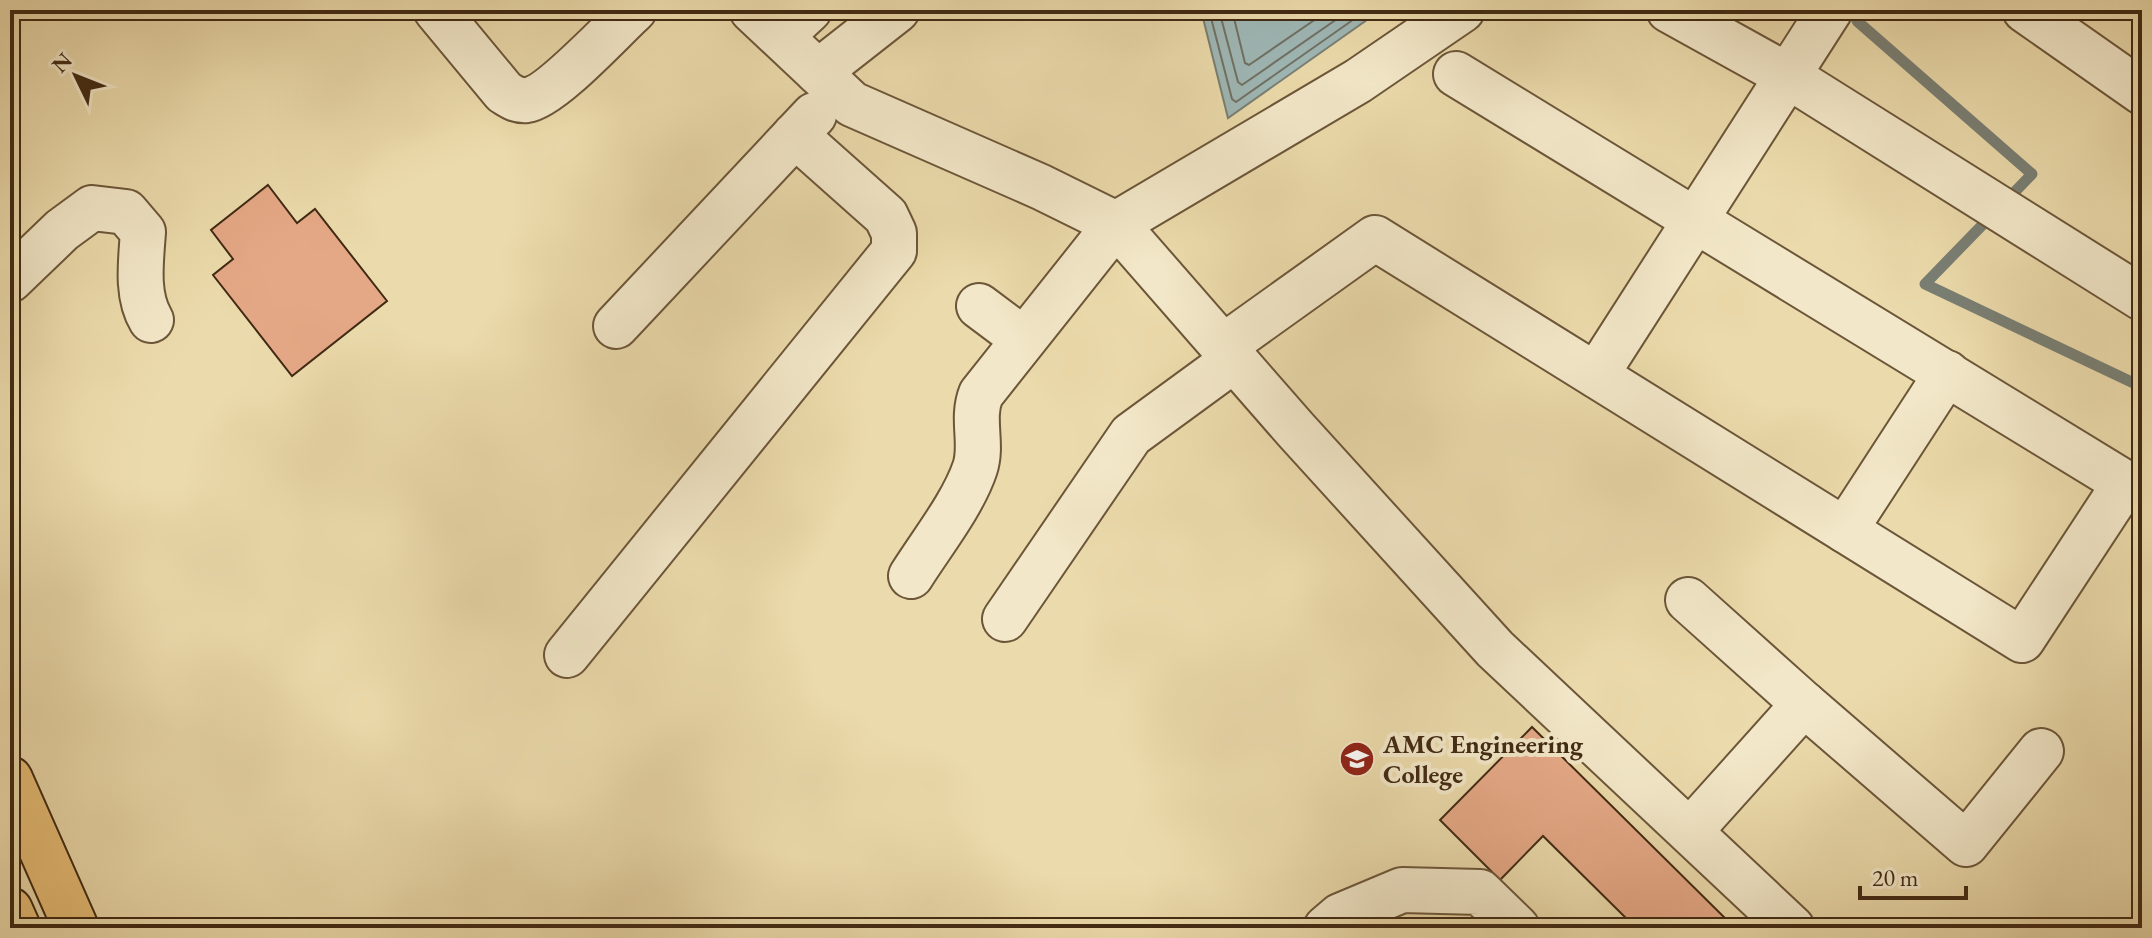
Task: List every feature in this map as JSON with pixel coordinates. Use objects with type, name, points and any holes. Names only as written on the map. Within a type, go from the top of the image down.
[{"type":"main road","points":[[10,779],[76,928]]},
{"type":"main road","points":[[10,910],[18,928]]},
{"type":"street","points":[[436,10],[477,62],[504,92],[516,100],[531,100],[551,89],[634,10]]},
{"type":"street","points":[[616,326],[795,135],[828,81],[897,10]]},
{"type":"street","points":[[911,576],[958,502],[976,467],[975,408],[981,394],[1116,224],[1358,81],[1462,10]]},
{"type":"street","points":[[1669,10],[1788,76],[2142,298]]},
{"type":"street","points":[[1596,375],[1830,10]]},
{"type":"street","points":[[2025,10],[2142,92]]},
{"type":"street","points":[[781,19],[828,81],[852,104],[1041,187],[1116,224],[1295,429],[1495,649],[1792,928]]},
{"type":"street","points":[[1005,619],[1131,435],[1375,238],[2022,640],[2125,483],[1456,74]]},
{"type":"street","points":[[567,655],[894,251],[894,233],[886,216],[795,135]]},
{"type":"street","points":[[10,280],[62,230],[92,208],[126,212],[143,232],[140,270],[145,310],[151,320]]},
{"type":"street","points":[[979,306],[1023,339]]},
{"type":"street","points":[[1845,530],[1947,373]]},
{"type":"street","points":[[1688,600],[1966,844],[2041,751]]},
{"type":"street","points":[[1690,831],[1804,704]]},
{"type":"street","points":[[1326,928],[1340,916],[1402,890],[1480,892],[1517,928]]},
{"type":"water","points":[[1201,10],[1381,10],[1228,118]]},
{"type":"building","points":[[268,185],[297,223],[315,209],[387,301],[292,376],[213,275],[233,259],[211,230]]},
{"type":"building","points":[[1532,727],[1735,928],[1636,928],[1543,836],[1500,880],[1440,820]]},
{"type":"waterway","points":[[1857,21],[2032,174],[2005,202]]},
{"type":"waterway","points":[[1993,214],[1925,284],[2142,387]]},
{"type":"place","name":"AMC Engineering College","points":[[1357,759]]}]
